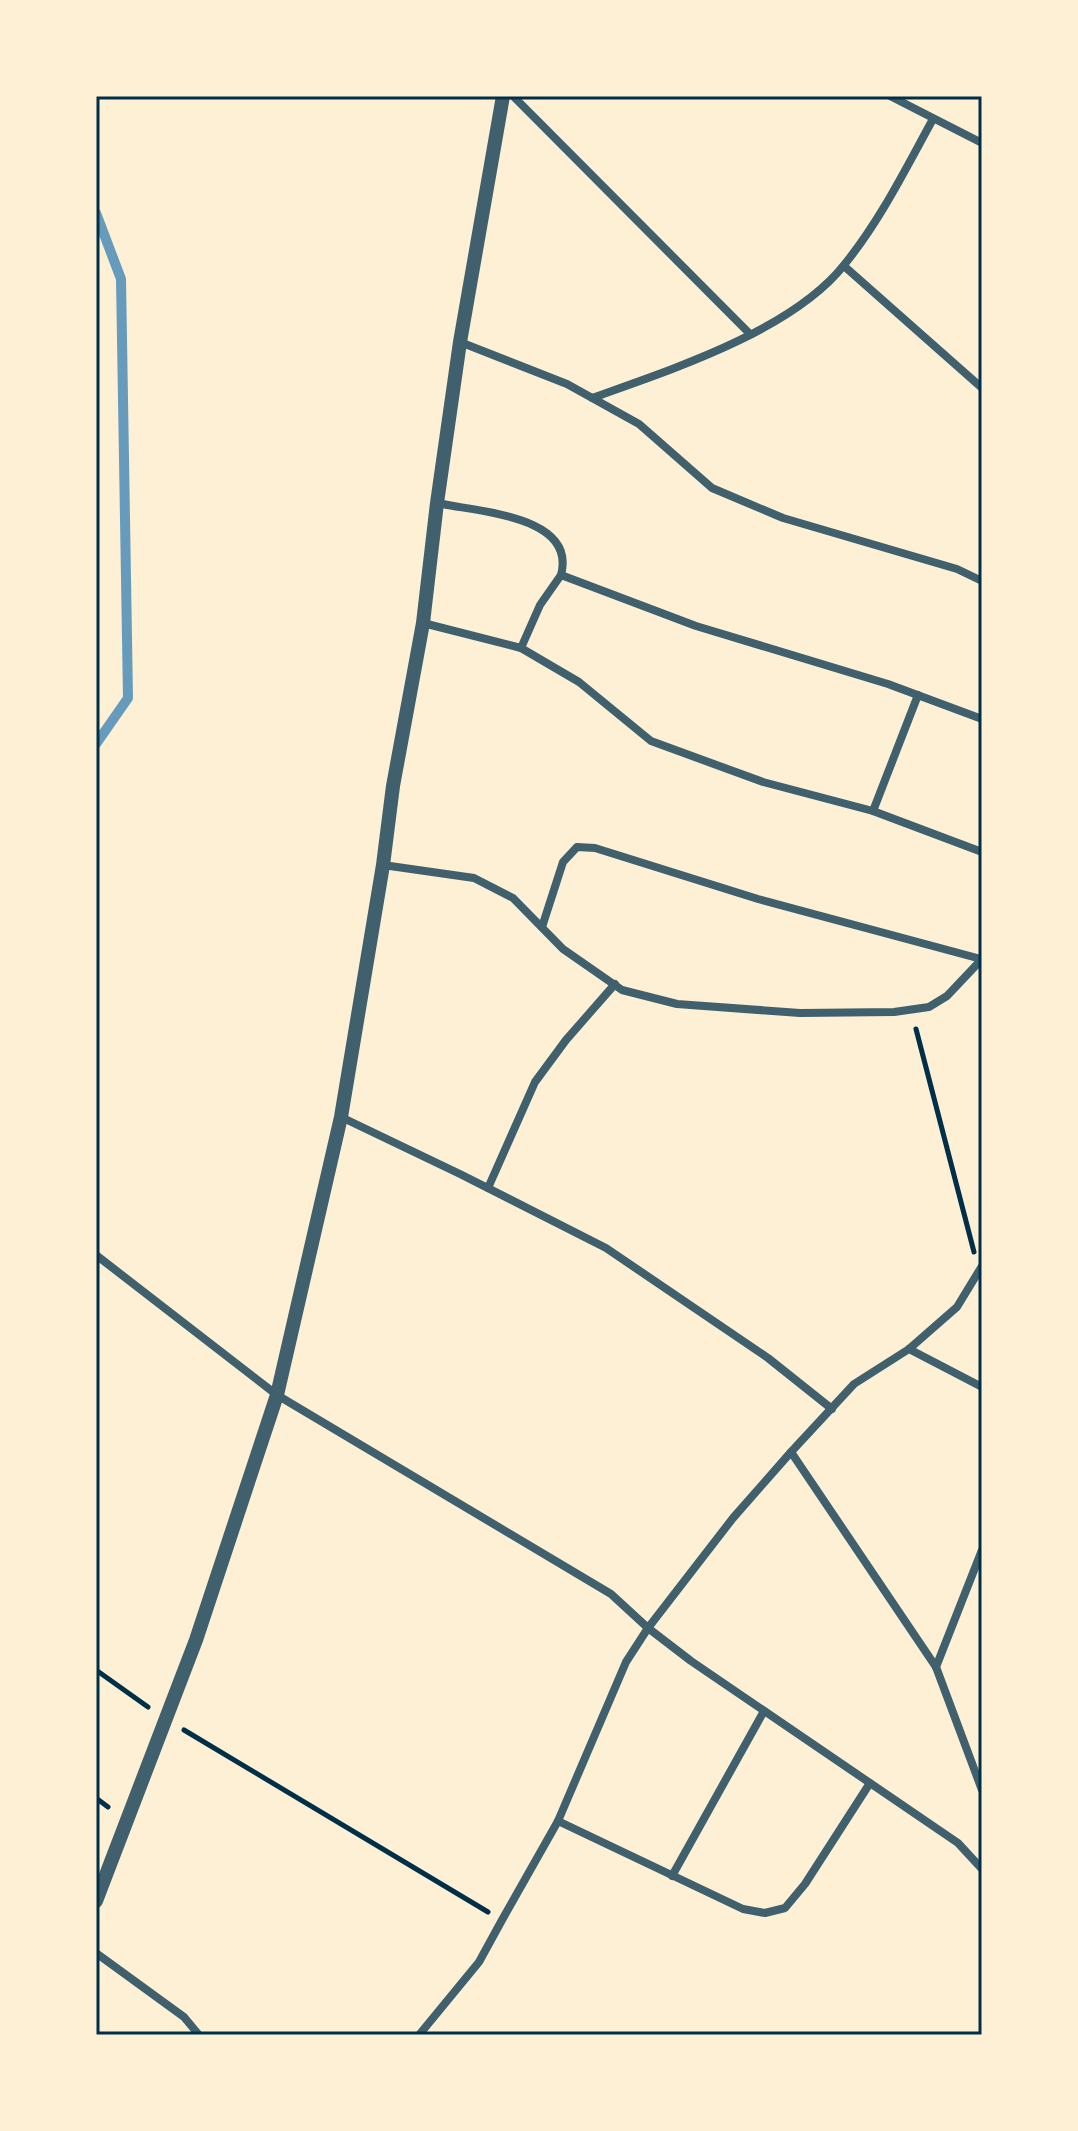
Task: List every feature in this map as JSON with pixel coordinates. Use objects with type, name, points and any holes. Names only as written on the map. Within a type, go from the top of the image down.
[{"type":"street","points":[[96,1901],[196,1640],[277,1395],[341,1117],[393,786],[423,623],[460,342],[503,96]]},
{"type":"street","points":[[513,96],[750,334]]},
{"type":"street","points":[[890,96],[982,143]]},
{"type":"street","points":[[592,398],[678,368],[750,334],[812,298],[844,266],[892,193],[933,119]]},
{"type":"street","points":[[844,266],[982,388]]},
{"type":"street","points":[[460,342],[567,384],[639,424],[712,488],[783,518],[957,569],[982,581]]},
{"type":"street","points":[[437,503],[540,526],[556,538],[565,561],[561,575],[540,605],[521,648]]},
{"type":"street","points":[[561,575],[696,626],[918,695],[982,719]]},
{"type":"street","points":[[423,623],[521,648],[579,682],[651,741],[763,782],[873,811],[982,852]]},
{"type":"street","points":[[873,811],[918,695]]},
{"type":"street","points":[[383,865],[474,878],[513,898],[563,949],[622,990],[677,1004],[800,1013],[894,1012],[929,1007],[947,996],[982,959],[785,907],[595,848],[577,847],[563,862],[542,927]]},
{"type":"street","points":[[488,1188],[535,1082],[566,1040],[615,984]]},
{"type":"street","points":[[341,1117],[606,1248],[768,1358],[832,1409]]},
{"type":"street","points":[[96,1255],[277,1395],[611,1594],[691,1661],[958,1843],[982,1869]]},
{"type":"street","points":[[419,2035],[479,1962],[558,1821],[626,1662],[648,1628],[733,1518],[791,1452],[854,1384],[909,1349],[957,1307],[980,1268]]},
{"type":"street","points":[[909,1349],[982,1387]]},
{"type":"street","points":[[791,1452],[936,1667],[982,1790]]},
{"type":"street","points":[[936,1667],[982,1550]]},
{"type":"street","points":[[672,1876],[764,1711]]},
{"type":"street","points":[[558,1821],[743,1909],[765,1913],[785,1908],[805,1884],[870,1783]]},
{"type":"street","points":[[96,1953],[184,2017],[199,2035]]},
{"type":"path","points":[[910,1009],[980,1268]]},
{"type":"path","points":[[96,1670],[165,1719],[502,1920]]},
{"type":"waterway","points":[[96,213],[121,279],[128,698],[96,744]]}]
